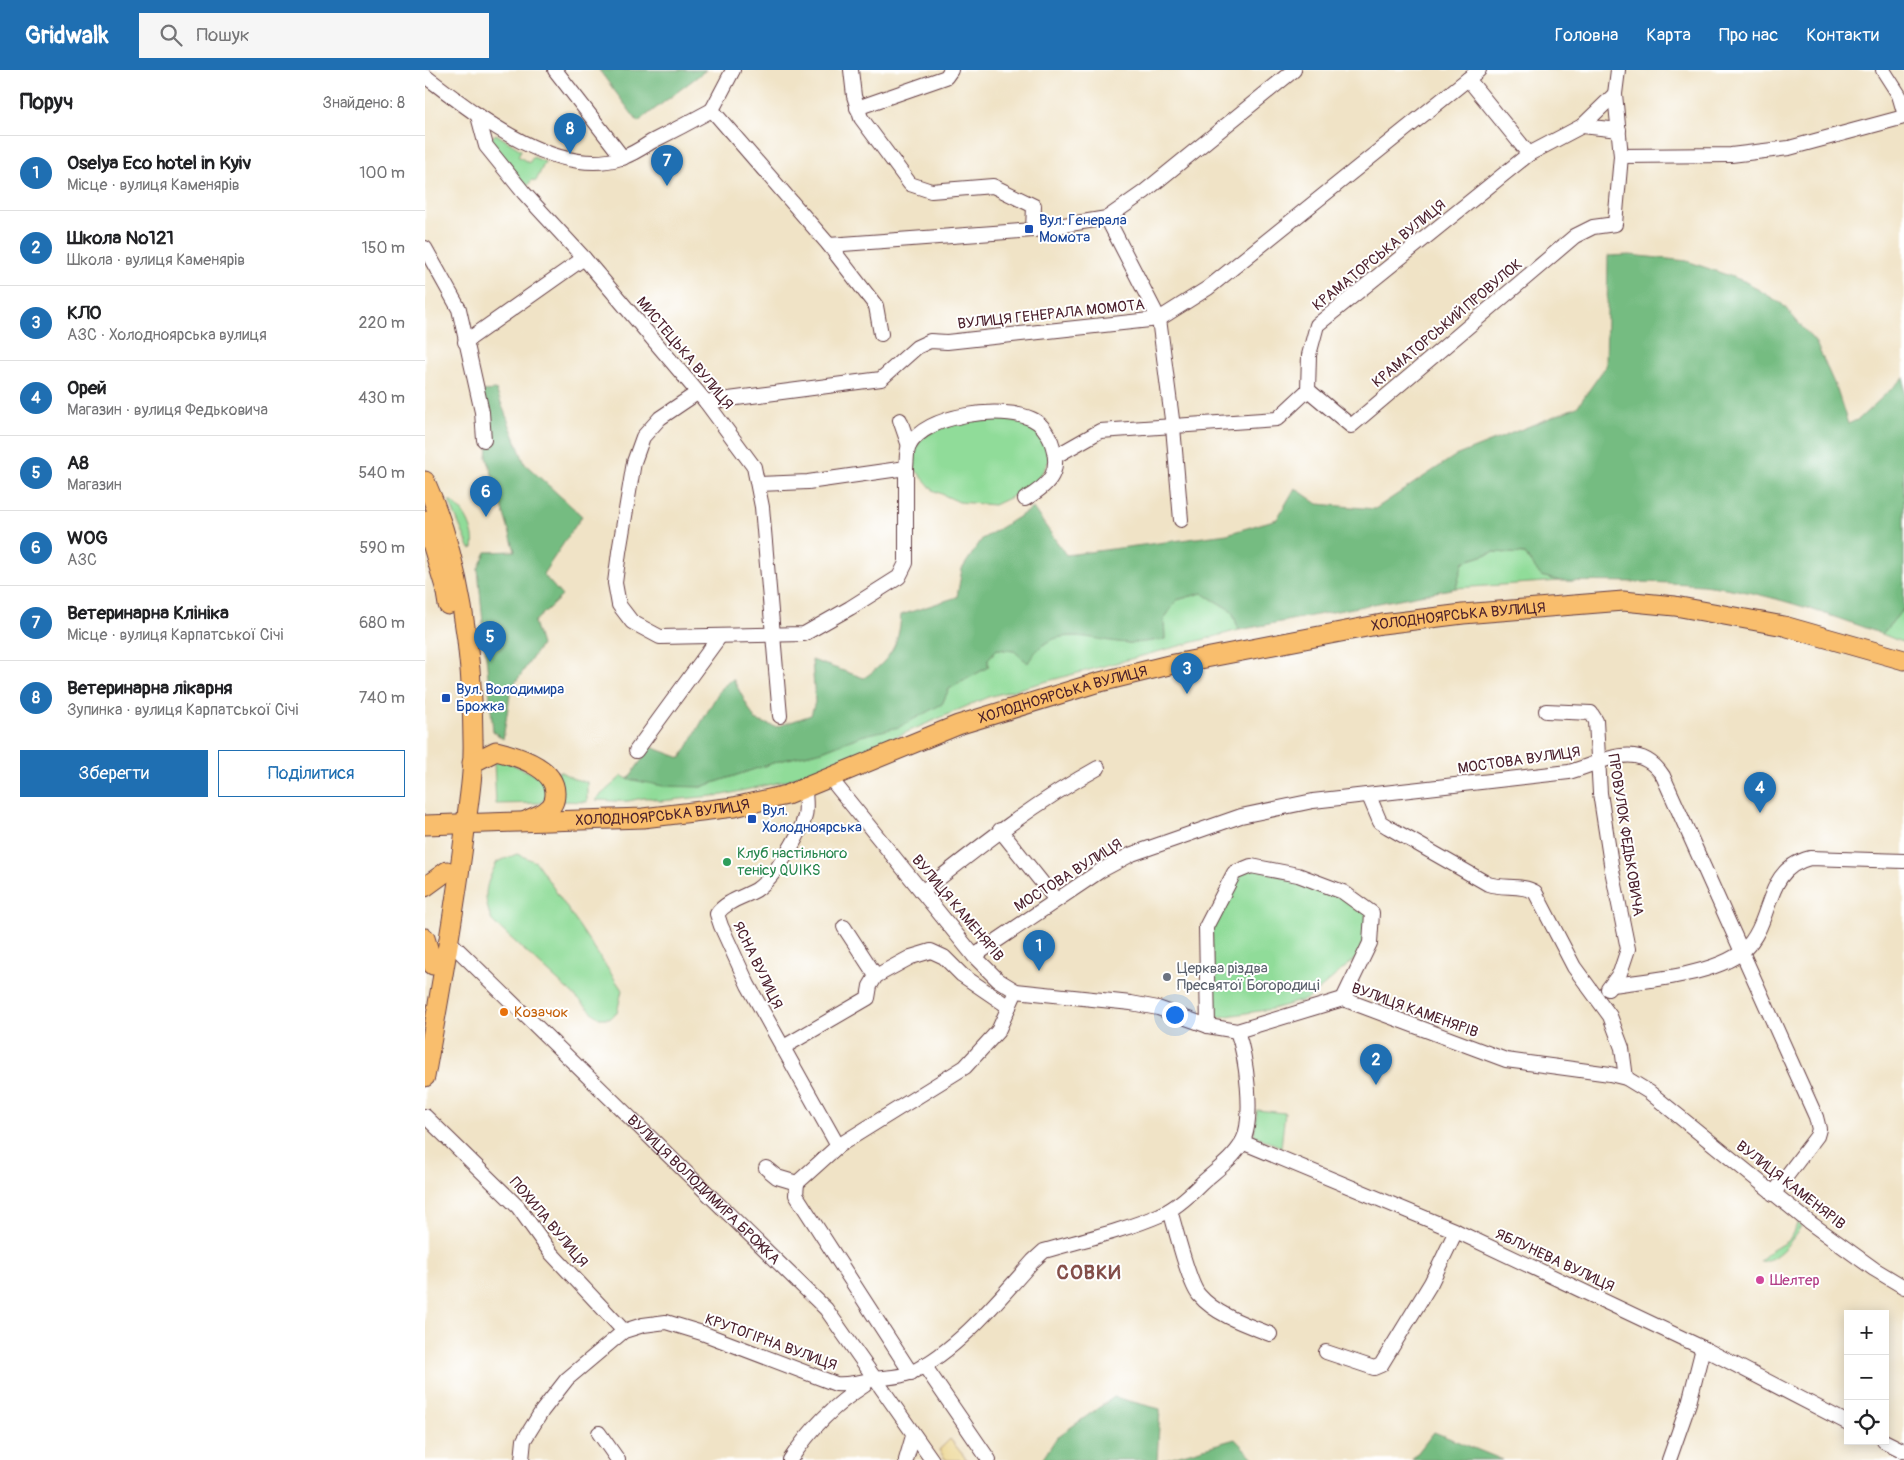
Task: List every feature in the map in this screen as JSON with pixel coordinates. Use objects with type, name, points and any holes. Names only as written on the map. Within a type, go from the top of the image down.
[{"type":"main road","points":[[425,481],[445,534],[461,601],[470,682],[472,763],[447,871],[425,1007]]},
{"type":"main road","points":[[425,520],[445,587],[453,634],[462,737],[459,825],[449,941],[425,1077]]},
{"type":"main road","name":"ХОЛОДНОЯРСЬКА ВУЛИЦЯ","points":[[459,825],[643,818],[734,807],[805,788],[958,725],[1096,683],[1169,665],[1382,624],[1463,614],[1623,602],[1675,606],[1784,626],[1904,660]]},
{"type":"main road","points":[[472,763],[496,752],[521,759],[549,775],[555,785],[555,802],[548,810],[520,824]]},
{"type":"main road","points":[[425,825],[459,825]]},
{"type":"main road","points":[[425,887],[447,871]]},
{"type":"main road","points":[[425,938],[433,965]]},
{"type":"street","points":[[555,70],[623,158]]},
{"type":"street","points":[[425,76],[478,116],[545,153],[561,159],[601,164],[623,158],[712,110],[733,70]]},
{"type":"street","points":[[851,70],[857,108],[861,118],[910,184],[931,191],[993,186],[1034,206],[1033,230]]},
{"type":"street","points":[[857,108],[946,77],[951,70]]},
{"type":"street","points":[[829,245],[1033,230],[1107,218],[1144,192],[1294,70]]},
{"type":"street","name":"ВУЛИЦЯ ГЕНЕРАЛА МОМОТА","points":[[702,397],[881,379],[917,347],[930,341],[947,342],[1159,319],[1208,288],[1479,70]]},
{"type":"street","points":[[1618,70],[1615,94],[1621,156],[1731,155],[1789,148],[1904,117]]},
{"type":"street","points":[[1883,70],[1899,95],[1904,112]]},
{"type":"street","points":[[1468,79],[1529,154]]},
{"type":"street","name":"КРАМАТОРСЬКА ВУЛИЦЯ","points":[[1308,390],[1309,355],[1317,325],[1529,154],[1582,126],[1615,94]]},
{"type":"street","points":[[712,110],[829,245],[876,306],[881,334]]},
{"type":"street","name":"МИСТЕЦЬКА ВУЛИЦЯ","points":[[478,116],[486,146],[524,193],[584,258],[702,397],[745,452],[754,467],[759,484],[779,716]]},
{"type":"street","points":[[1582,126],[1619,130]]},
{"type":"street","name":"КРАМАТОРСЬКИЙ ПРОВУЛОК","points":[[1308,390],[1351,426],[1575,236],[1593,228],[1615,224],[1621,156]]},
{"type":"street","points":[[1107,218],[1159,319],[1173,427],[1181,520]]},
{"type":"street","points":[[425,248],[459,309],[481,412],[484,440]]},
{"type":"street","points":[[465,342],[584,258]]},
{"type":"street","points":[[1056,456],[1100,431],[1277,419],[1308,390]]},
{"type":"street","points":[[702,397],[660,418],[643,437],[638,448],[615,583],[619,605],[632,622],[659,637],[804,634],[899,577],[906,563],[906,468],[909,446],[900,420]]},
{"type":"street","points":[[909,446],[926,427],[949,418],[1010,413],[1031,419],[1047,433],[1056,456],[1055,472],[1048,482],[1025,499]]},
{"type":"street","points":[[759,484],[808,482],[906,468]]},
{"type":"street","points":[[636,751],[720,636]]},
{"type":"street","name":"ПРОВУЛОК ФЕДЬКОВИЧА","points":[[1546,711],[1587,712],[1594,716],[1597,763],[1612,870],[1627,949],[1625,963],[1612,985],[1599,998]]},
{"type":"street","name":"МОСТОВА ВУЛИЦЯ","points":[[973,956],[1100,871],[1132,854],[1169,839],[1241,816],[1285,805],[1569,772],[1606,758],[1619,756],[1633,756],[1644,759],[1659,770],[1743,952],[1816,1117],[1819,1129],[1817,1136],[1773,1194]]},
{"type":"street","points":[[922,892],[1000,830],[1053,792],[1098,768]]},
{"type":"street","name":"ВУЛИЦЯ КАМЕНЯРІВ","points":[[830,778],[973,956],[997,980],[1016,991],[1131,1003],[1158,1008],[1208,1026],[1237,1031],[1343,999],[1506,1060],[1627,1078],[1649,1092],[1773,1194],[1866,1263],[1904,1287]]},
{"type":"street","name":"ЯСНА ВУЛИЦЯ","points":[[805,788],[803,821],[779,865],[769,879],[757,889],[725,905],[717,914],[748,985],[839,1146]]},
{"type":"street","points":[[1369,796],[1380,822],[1388,828],[1488,884],[1503,888],[1522,888],[1535,892],[1574,967],[1599,998],[1617,1030],[1627,1078]]},
{"type":"street","points":[[1000,830],[1056,900]]},
{"type":"street","points":[[1612,985],[1691,973],[1743,952],[1760,928],[1782,873],[1799,860],[1810,858],[1904,861]]},
{"type":"street","points":[[1208,1026],[1206,927],[1234,873],[1251,866],[1298,875],[1343,892],[1371,912],[1370,943],[1343,999]]},
{"type":"street","points":[[843,927],[876,976]]},
{"type":"street","name":"ВУЛИЦЯ ВОЛОДИМИРА БРОЖКА","points":[[449,941],[826,1309],[931,1460]]},
{"type":"street","points":[[782,1048],[868,998],[870,986],[876,976],[911,957],[931,951],[944,957],[963,975],[1009,1007]]},
{"type":"street","points":[[911,1373],[796,1195],[797,1183],[839,1146],[965,1067],[998,1030],[1016,991]]},
{"type":"street","points":[[1237,1031],[1241,1042],[1246,1080],[1247,1110],[1242,1142]]},
{"type":"street","name":"ПОХИЛА ВУЛИЦЯ","points":[[425,1116],[518,1208],[551,1253],[623,1331]]},
{"type":"street","name":"КРУТОГІРНА ВУЛИЦЯ","points":[[522,1460],[524,1440],[542,1411],[567,1379],[623,1331],[643,1324],[666,1322],[702,1333],[836,1384],[853,1386],[874,1379],[893,1378],[911,1373],[966,1334],[1033,1261],[1044,1252],[1161,1215],[1170,1210],[1236,1152],[1242,1142]]},
{"type":"street","name":"ЯБЛУНЕВА ВУЛИЦЯ","points":[[1242,1142],[1456,1231],[1703,1348],[1844,1421]]},
{"type":"street","points":[[766,1168],[777,1177],[797,1183]]},
{"type":"street","points":[[1170,1210],[1197,1294],[1209,1304],[1239,1322],[1270,1334]]},
{"type":"street","points":[[1326,1352],[1374,1368],[1381,1365],[1431,1283],[1456,1231]]},
{"type":"street","points":[[1669,1460],[1689,1403],[1703,1348]]},
{"type":"street","points":[[923,1365],[989,1460]]},
{"type":"street","points":[[789,1460],[804,1439],[828,1416],[852,1394],[874,1379]]},
{"type":"street","points":[[599,1433],[618,1460]]},
{"type":"street","points":[[906,1460],[913,1436]]},
{"type":"street","points":[[1889,1444],[1904,1452]]},
{"type":"green space","points":[[599,70],[706,70],[638,122]]},
{"type":"green space","points":[[496,134],[521,150],[518,156],[529,163],[533,157],[545,162],[536,181],[532,180],[525,189],[489,144],[490,139]]},
{"type":"green space","points":[[1630,255],[1687,261],[1744,281],[1782,304],[1816,343],[1837,390],[1848,424],[1859,419],[1904,377],[1904,608],[1882,634],[1794,604],[1725,588],[1667,583],[1560,581],[1541,576],[1525,554],[1494,552],[1463,562],[1456,588],[1239,630],[1232,611],[1202,593],[1177,600],[1164,619],[1165,639],[1130,643],[1087,637],[1061,637],[1049,641],[1038,649],[1028,663],[1014,651],[997,649],[988,659],[988,667],[949,689],[942,704],[899,727],[861,736],[822,751],[779,761],[701,787],[663,786],[628,779],[651,747],[681,758],[721,688],[733,679],[755,720],[776,727],[811,715],[815,702],[812,660],[864,678],[873,672],[886,659],[895,644],[901,615],[957,597],[962,569],[982,539],[1033,508],[1066,555],[1227,534],[1277,519],[1295,488],[1318,504],[1375,509],[1455,456],[1577,407],[1606,366],[1608,256]]},
{"type":"green space","points":[[496,390],[525,464],[582,516],[543,574],[562,596],[534,622],[541,645],[511,689],[503,739],[493,731],[478,569],[486,552],[515,551],[487,457],[489,437],[482,391]]},
{"type":"green space","points":[[1003,418],[1022,423],[1035,430],[1040,435],[1047,450],[1049,461],[1037,481],[1017,494],[994,505],[959,502],[933,490],[914,468],[911,452],[926,435],[955,422]]},
{"type":"green space","points":[[449,501],[464,514],[468,521],[473,535],[473,548],[470,549]]},
{"type":"green space","points":[[1494,552],[1525,554],[1541,576],[1560,581],[1456,588],[1463,562]]},
{"type":"green space","points":[[1202,593],[1232,611],[1239,630],[988,697],[831,765],[785,781],[723,795],[660,801],[648,798],[624,801],[595,800],[622,776],[628,779],[701,787],[779,761],[822,751],[942,704],[949,689],[988,667],[988,659],[997,649],[1033,653],[1053,637],[1085,636],[1129,643],[1165,639],[1164,619],[1177,600]]},
{"type":"green space","points":[[1904,608],[1904,643],[1882,634]]},
{"type":"green space","points":[[500,759],[547,780],[546,798],[540,803],[496,804],[494,762]]},
{"type":"green space","points":[[559,771],[574,779],[587,782],[587,802],[562,801],[556,776]]},
{"type":"green space","points":[[517,854],[536,862],[622,990],[617,1013],[610,1018],[599,1018],[492,921],[486,897],[490,878],[497,862]]},
{"type":"green space","points":[[1249,867],[1342,894],[1369,913],[1368,943],[1356,958],[1308,999],[1272,1009],[1214,1018],[1211,926],[1237,875]]},
{"type":"green space","points":[[1257,1110],[1285,1113],[1281,1147],[1254,1135]]},
{"type":"green space","points":[[1798,1223],[1801,1226],[1784,1249],[1772,1258],[1760,1262],[1769,1252],[1789,1240]]},
{"type":"green space","points":[[1114,1397],[1160,1409],[1157,1460],[1042,1460],[1057,1437]]},
{"type":"green space","points":[[1434,1432],[1503,1460],[1412,1460]]},
{"type":"green space","points":[[1235,1439],[1255,1460],[1162,1460]]},
{"type":"sand","points":[[950,1439],[967,1460],[946,1460],[939,1450]]},
{"type":"place","name":"Ветеринарна лікарня","points":[[570,154]]},
{"type":"place","name":"Ветеринарна Клініка","points":[[667,186]]},
{"type":"place","name":"Вул. Генерала Момота","points":[[1029,229]]},
{"type":"place","name":"WOG","points":[[486,517]]},
{"type":"place","name":"А8","points":[[490,662]]},
{"type":"place","name":"КЛО","points":[[1187,694]]},
{"type":"place","name":"Вул. Володимира Брожка","points":[[446,698]]},
{"type":"place","name":"Орей","points":[[1760,813]]},
{"type":"place","name":"Вул. Холодноярська","points":[[752,819]]},
{"type":"place","name":"Клуб настільного тенісу QUIKS","points":[[727,862]]},
{"type":"place","name":"Oselya Eco hotel in Kyiv","points":[[1039,971]]},
{"type":"place","name":"Церква різдва Пресвятої Богородиці","points":[[1167,977]]},
{"type":"place","name":"Козачок","points":[[504,1012]]},
{"type":"place","name":"Школа №121","points":[[1376,1085]]},
{"type":"place","name":"Шелтер","points":[[1760,1280]]},
{"type":"district","name":"СОВКИ","points":[[1089,1272]]}]
